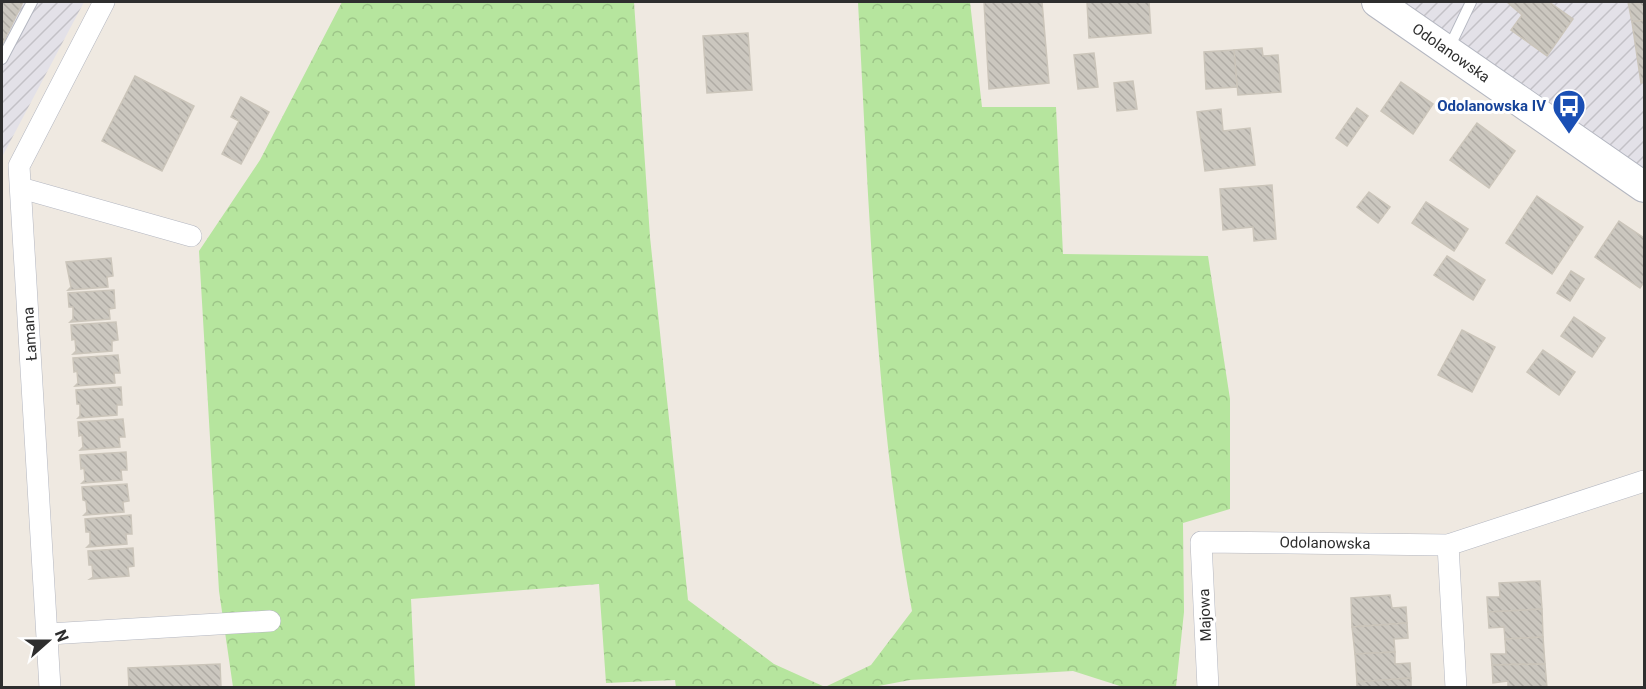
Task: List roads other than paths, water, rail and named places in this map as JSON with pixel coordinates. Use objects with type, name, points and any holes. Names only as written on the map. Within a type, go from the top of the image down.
[{"type":"main road","name":"Odolanowska","points":[[1377,2],[1644,187]]},
{"type":"street","name":"Łamana","points":[[50,687],[19,166],[105,2]]},
{"type":"street","points":[[21,188],[190,236]]},
{"type":"street","name":"Odolanowska","points":[[1201,542],[1448,545],[1644,481]]},
{"type":"street","name":"Majowa","points":[[1201,542],[1208,687]]},
{"type":"street","points":[[1448,545],[1456,687]]},
{"type":"street","points":[[48,634],[270,621]]},
{"type":"lane","points":[[2,59],[32,2]]},
{"type":"lane","points":[[1448,51],[1471,2]]},
{"type":"place","name":"Odolanowska IV","points":[[1569,135]]}]
